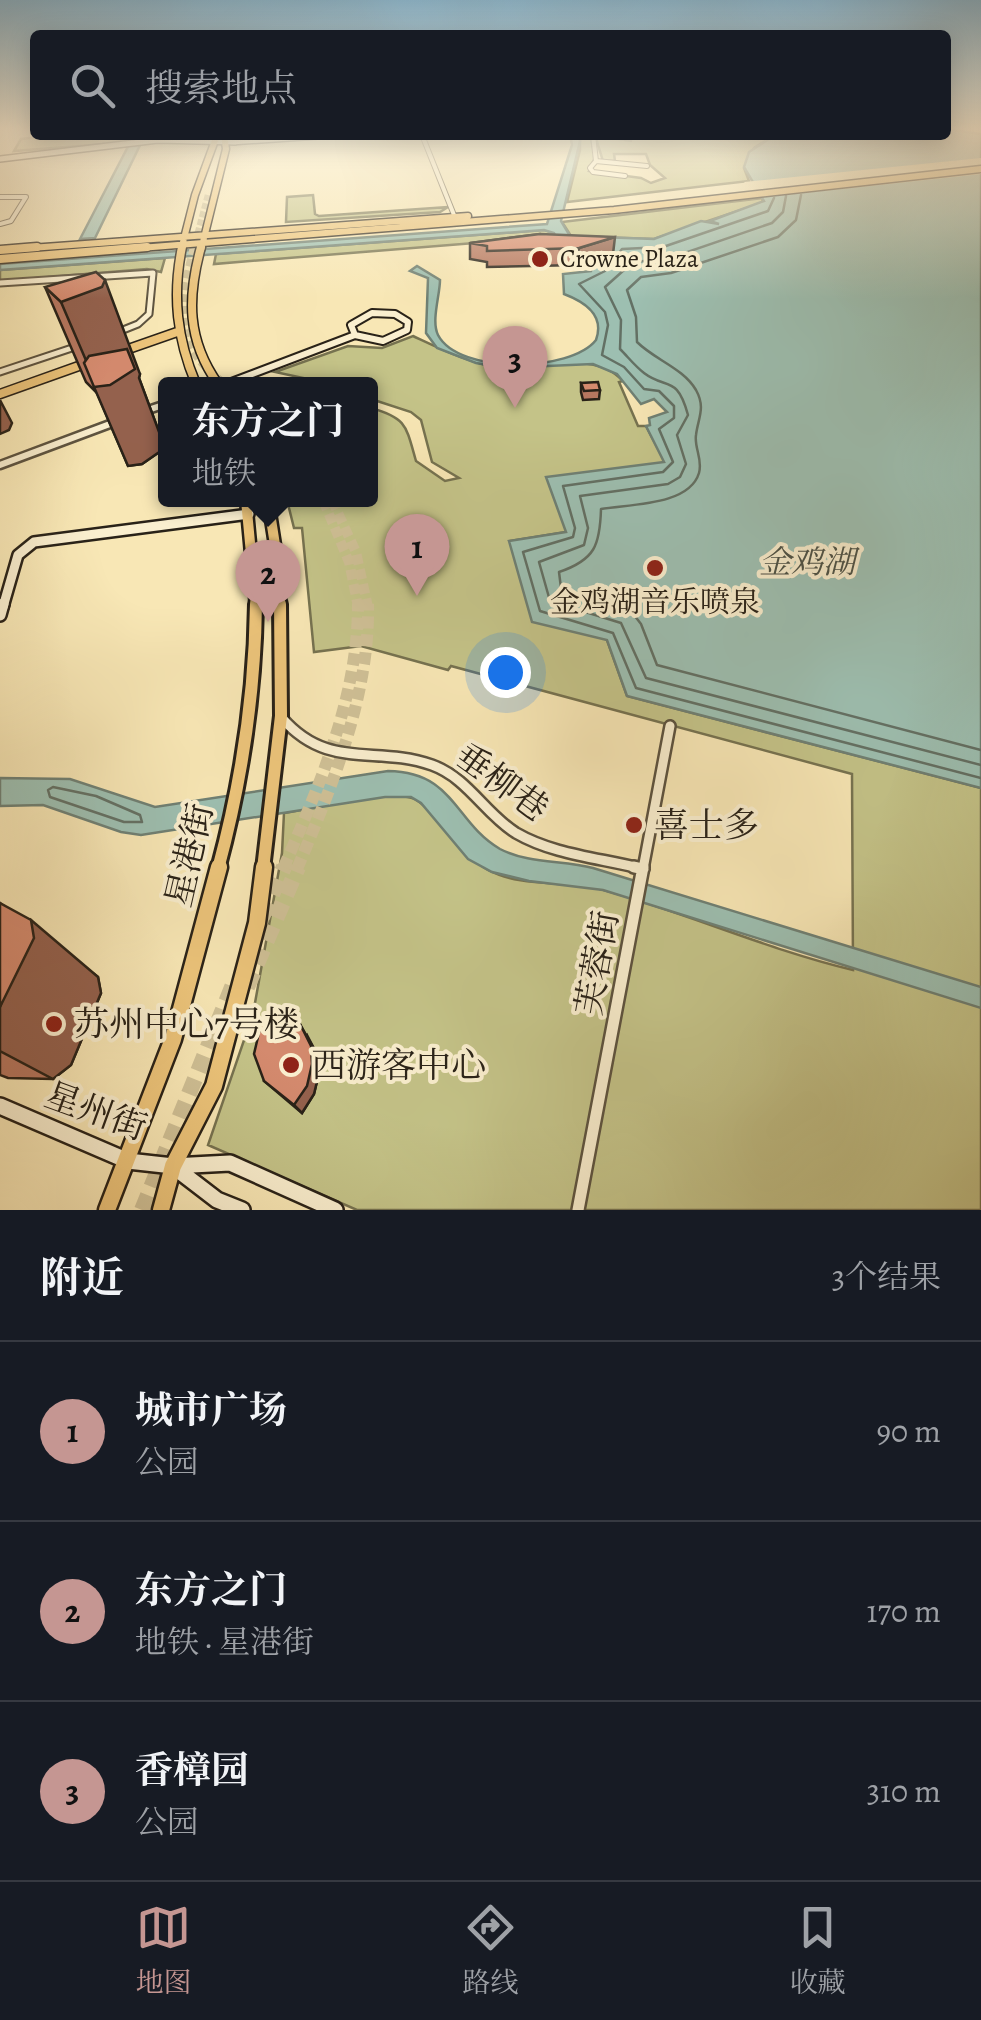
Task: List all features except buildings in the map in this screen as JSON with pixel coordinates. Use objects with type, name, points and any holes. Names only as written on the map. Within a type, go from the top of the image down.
[{"type":"main road","points":[[193,377],[175,329],[184,236],[200,185]]},
{"type":"main road","points":[[213,185],[188,325],[213,377]]},
{"type":"main road","points":[[565,211],[783,185]]},
{"type":"main road","points":[[484,221],[286,233],[723,198],[824,185]]},
{"type":"main road","points":[[0,254],[199,250],[551,212]]},
{"type":"main road","points":[[0,254],[76,244],[468,216]]},
{"type":"main road","points":[[0,254],[166,242]]},
{"type":"main road","points":[[0,386],[188,325]]},
{"type":"main road","points":[[0,394],[175,329]]},
{"type":"main road","name":"星港街","points":[[107,1210],[173,1039],[229,830],[256,664],[256,578],[248,507]]},
{"type":"main road","points":[[161,1210],[173,1166],[214,1086],[258,923],[281,716],[280,577],[269,507]]},
{"type":"street","points":[[442,185],[454,215]]},
{"type":"street","points":[[0,196],[26,196],[11,221],[0,224]]},
{"type":"street","points":[[0,283],[154,273],[149,314],[138,324],[113,334]]},
{"type":"street","points":[[245,377],[354,336],[383,341],[398,337],[408,326],[396,314],[372,314],[351,325],[354,336]]},
{"type":"street","points":[[0,372],[94,340]]},
{"type":"street","points":[[0,465],[158,407]]},
{"type":"street","points":[[0,616],[18,555],[34,542],[249,514]]},
{"type":"street","name":"垂柳巷","points":[[281,716],[296,736],[320,748],[356,758],[412,760],[441,768],[457,777],[501,822],[552,849],[642,873]]},
{"type":"street","name":"芙蓉街","points":[[578,1210],[670,726]]},
{"type":"street","name":"星州街","points":[[0,1106],[128,1161],[173,1166],[230,1164],[335,1210]]},
{"type":"street","name":"星州街","points":[[173,1166],[217,1200],[242,1210]]},
{"type":"shaded area","points":[[571,185],[710,185],[567,202]]},
{"type":"shaded area","points":[[313,195],[315,214],[319,216],[448,207],[440,212],[286,222],[287,197]]},
{"type":"shaded area","points":[[763,198],[762,203],[654,239],[571,236],[562,222]]},
{"type":"shaded area","points":[[544,230],[554,233],[560,244],[487,242],[214,264],[216,254]]},
{"type":"shaded area","points":[[165,258],[161,272],[147,269],[0,281],[0,270]]},
{"type":"shaded area","points":[[413,336],[490,366],[517,369],[581,363],[610,371],[623,381],[619,382],[638,426],[646,426],[665,462],[566,532],[510,541],[607,640],[627,696],[981,788],[981,1210],[357,1210],[208,1145],[253,1014],[282,853],[284,813],[367,797],[412,798],[478,863],[501,876],[600,889],[853,970],[852,774],[451,666],[448,670],[361,646],[314,652],[302,528],[294,528],[289,507],[378,507],[378,411],[403,425],[416,461],[445,481],[459,478],[432,462],[421,420],[411,412],[378,401],[378,377],[298,377],[275,372],[348,346],[382,348]]},
{"type":"water","points":[[108,185],[121,185],[95,238],[80,239]]},
{"type":"water","name":"金鸡湖","points":[[559,185],[569,185],[561,221],[570,236],[654,239],[701,221],[719,224],[710,221],[764,201],[755,185],[981,185],[981,788],[627,696],[607,640],[532,622],[509,541],[566,532],[546,477],[664,462],[646,426],[650,425],[649,418],[667,412],[654,399],[641,404],[617,374],[593,364],[505,368],[476,363],[437,348],[426,333],[428,278],[410,271],[417,266],[440,280],[436,329],[450,348],[491,363],[541,363],[583,351],[596,340],[595,317],[586,305],[564,294],[563,274],[591,271],[594,264],[601,264],[600,259],[613,254],[560,244],[554,233],[544,230],[0,270],[0,264],[547,224]]},
{"type":"water","points":[[388,771],[410,774],[441,789],[485,838],[511,854],[593,868],[981,987],[981,1008],[603,890],[492,872],[468,859],[421,803],[411,797],[385,797],[141,835],[43,805],[0,806],[0,778],[70,779],[155,807]]},
{"type":"pier","points":[[747,185],[874,185],[758,198]]},
{"type":"tunnel","points":[[193,250],[208,194]]},
{"type":"tunnel","points":[[194,247],[185,288],[184,323],[195,354],[217,377]]},
{"type":"tunnel","points":[[326,507],[349,562],[358,606]]},
{"type":"tunnel","points":[[335,507],[356,552],[368,607]]},
{"type":"tunnel","points":[[283,869],[323,773],[344,707],[358,606]]},
{"type":"tunnel","points":[[297,869],[335,773],[356,706],[363,673],[368,607]]},
{"type":"tunnel","points":[[262,917],[284,867]]},
{"type":"tunnel","points":[[247,987],[298,867]]},
{"type":"tunnel","points":[[142,1210],[235,980]]},
{"type":"place","name":"Crowne Plaza","points":[[540,259]]},
{"type":"place","name":"香樟园","points":[[515,408]]},
{"type":"place","name":"金鸡湖音乐喷泉","points":[[655,568]]},
{"type":"place","name":"城市广场","points":[[417,596]]},
{"type":"place","name":"东方之门","points":[[268,622]]},
{"type":"place","name":"喜士多","points":[[634,825]]},
{"type":"place","name":"苏州中心7号楼","points":[[54,1024]]},
{"type":"place","name":"西游客中心","points":[[291,1065]]}]
